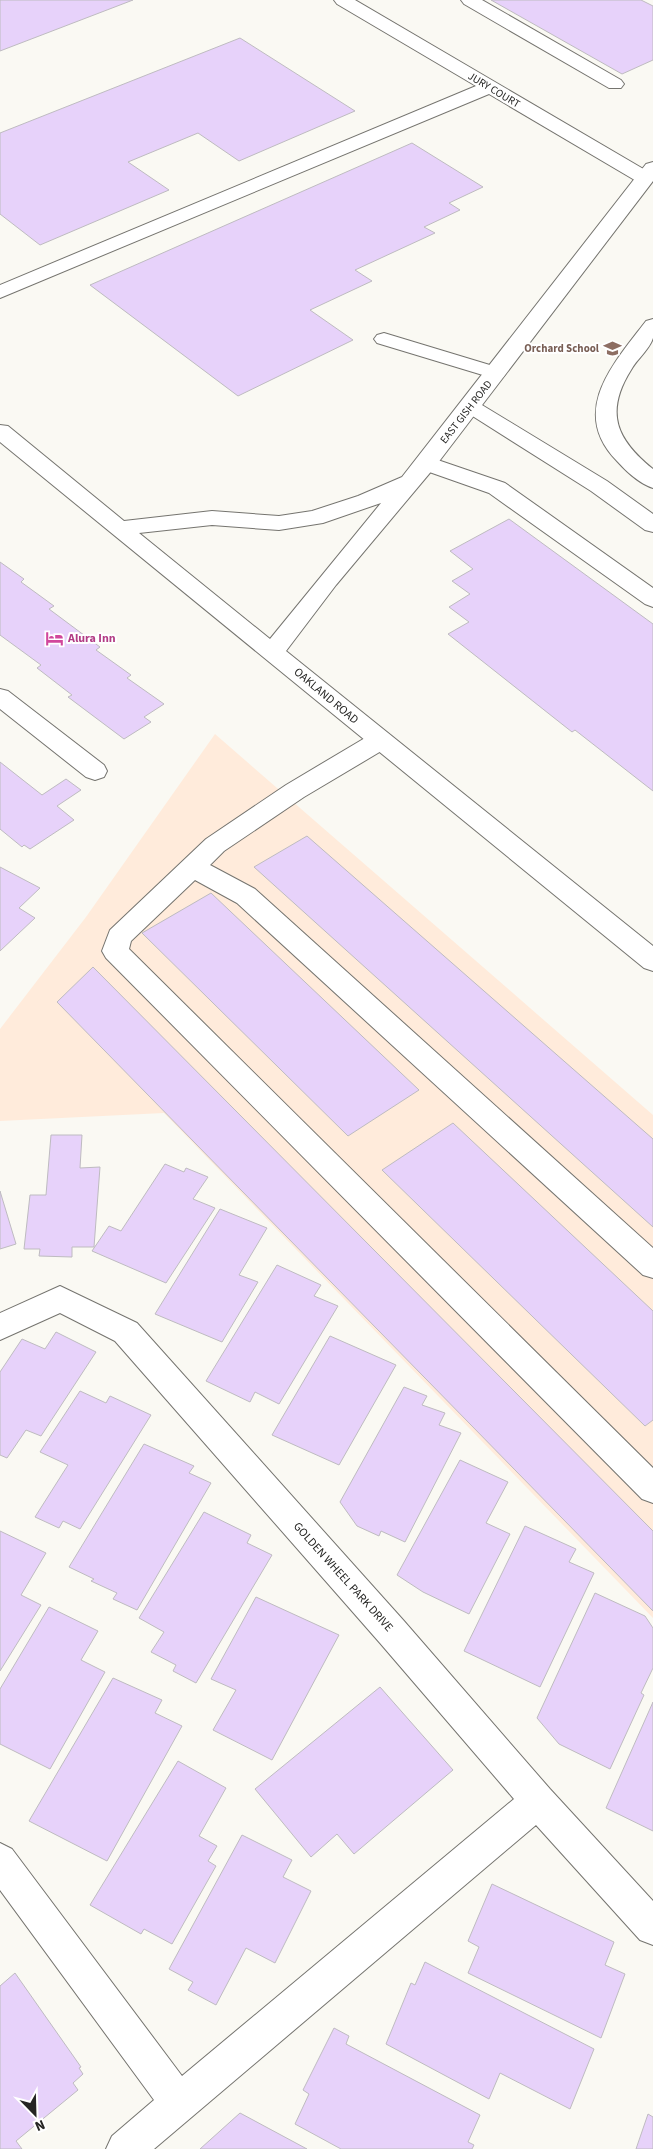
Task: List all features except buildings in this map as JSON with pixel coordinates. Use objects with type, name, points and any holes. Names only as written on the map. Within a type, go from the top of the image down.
[{"type":"main road","name":"JURY COURT","points":[[343,0],[489,87],[649,173]]},
{"type":"main road","points":[[470,0],[615,84]]},
{"type":"main road","points":[[0,292],[489,87]]},
{"type":"main road","name":"EAST GISH ROAD","points":[[273,651],[328,580],[413,480],[649,173]]},
{"type":"main road","points":[[653,325],[610,386],[604,416],[620,450],[653,481]]},
{"type":"main road","points":[[384,339],[496,373]]},
{"type":"main road","points":[[470,406],[599,486],[653,524]]},
{"type":"main road","name":"OAKLAND ROAD","points":[[1,434],[273,651],[379,741],[653,961]]},
{"type":"main road","points":[[426,463],[497,488],[653,599]]},
{"type":"main road","points":[[120,528],[212,518],[279,524],[315,518],[366,501],[413,480]]},
{"type":"main road","points":[[0,697],[94,771]]},
{"type":"main road","points":[[379,741],[295,791],[214,845],[119,937],[115,951],[653,1489]]},
{"type":"main road","points":[[193,867],[246,896],[653,1266]]},
{"type":"main road","name":"GOLDEN WHEEL PARK DRIVE","points":[[0,1327],[60,1299],[126,1332],[392,1632],[538,1801],[653,1927]]},
{"type":"main road","points":[[125,2149],[538,1801]]},
{"type":"main road","points":[[0,1861],[179,2103]]},
{"type":"shaded area","points":[[215,734],[653,1115],[653,1618],[164,1113],[0,1121],[0,1029],[86,917]]},
{"type":"place","name":"Orchard School","points":[[613,348]]},
{"type":"place","name":"Alura Inn","points":[[54,638]]}]
